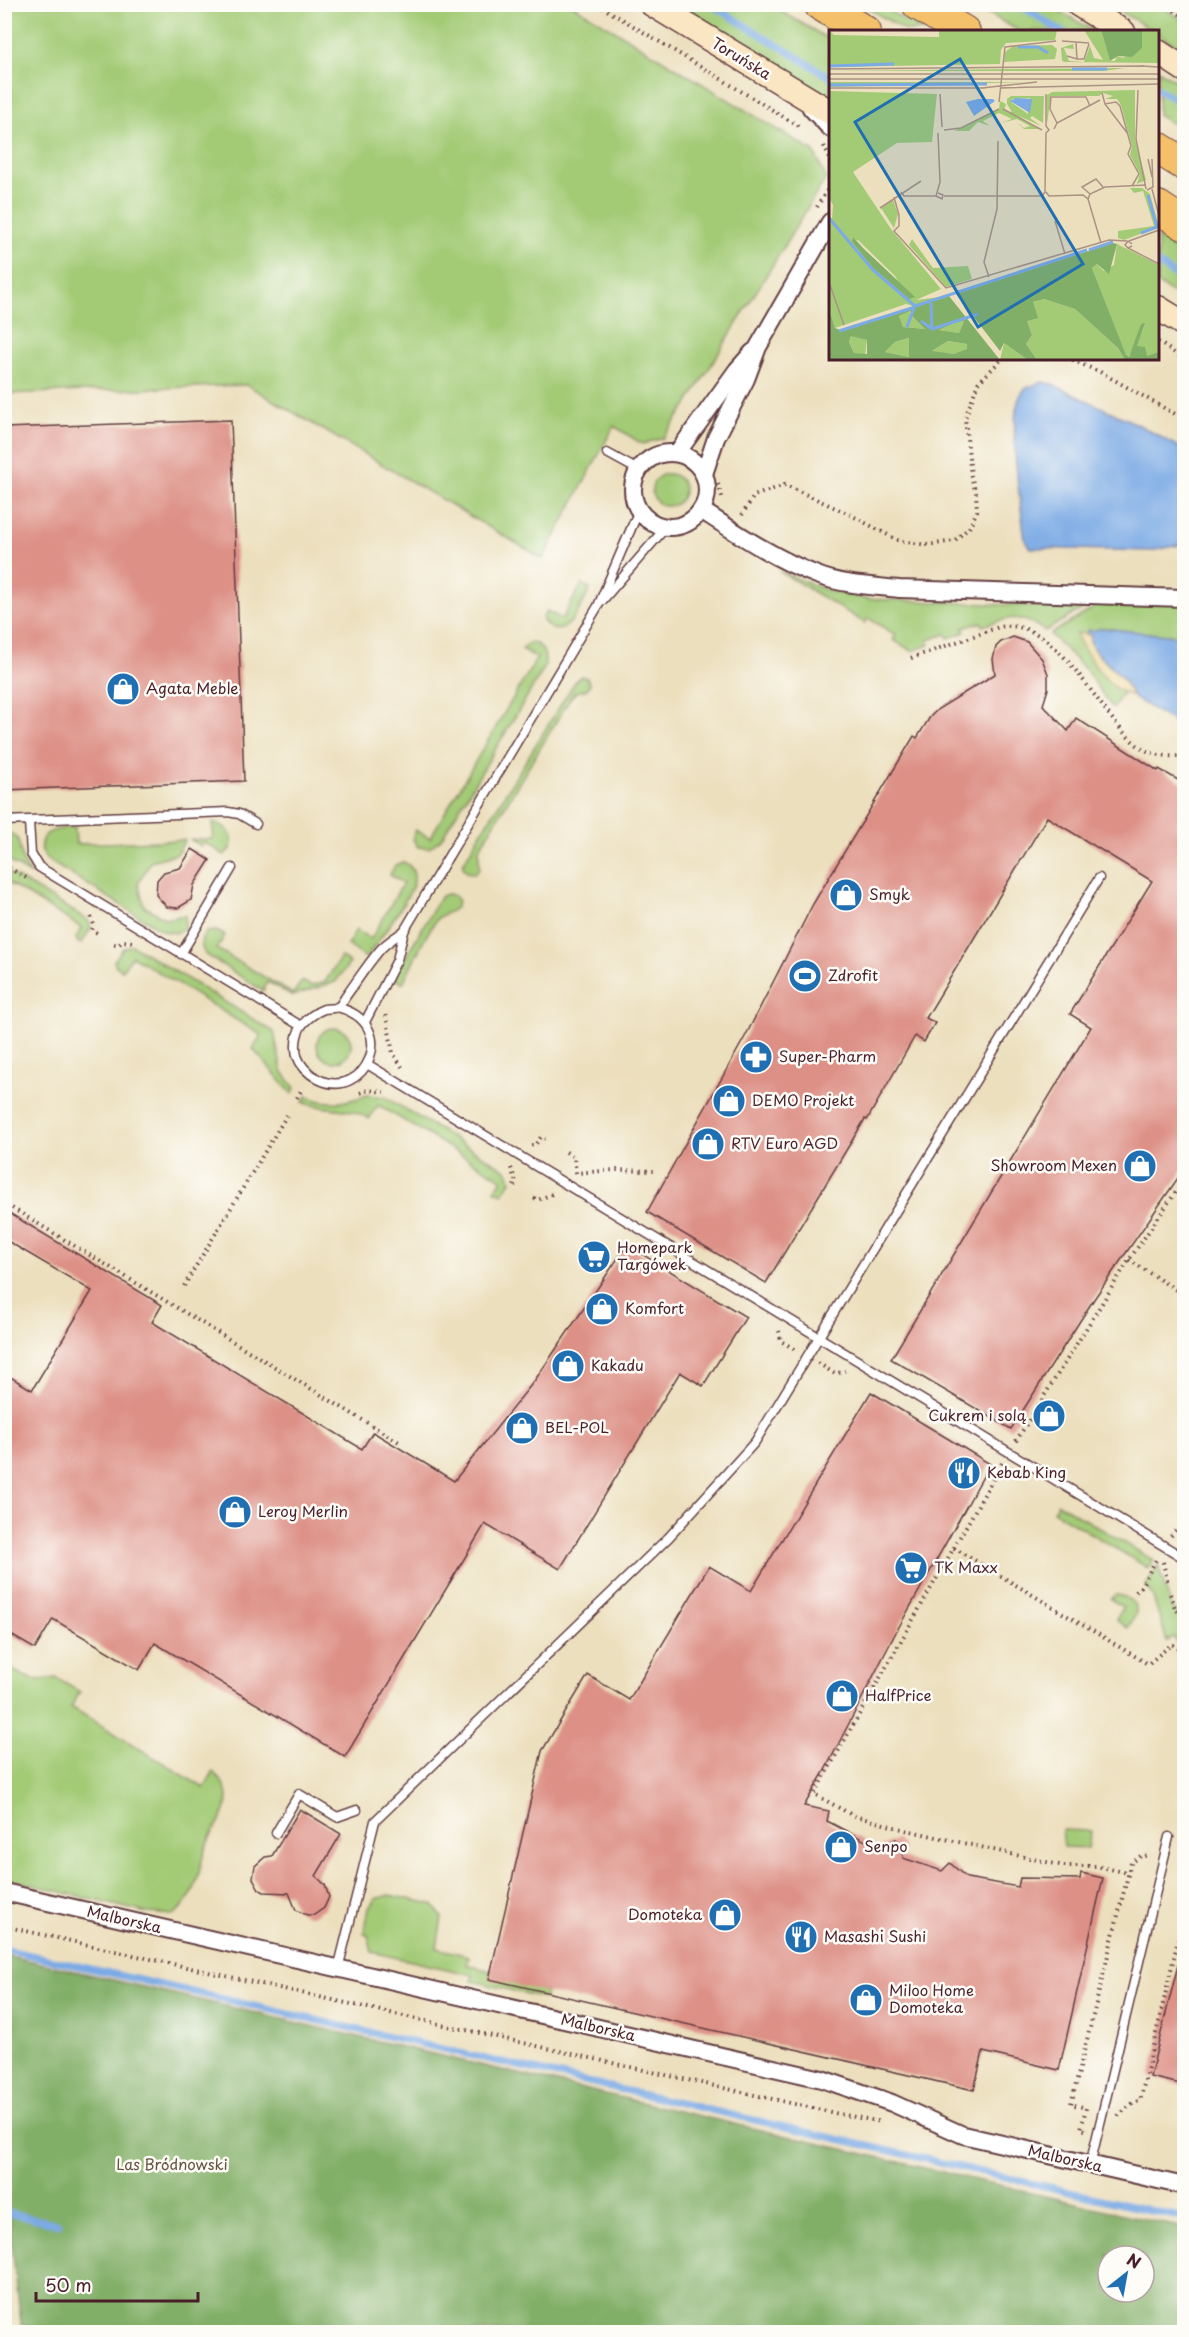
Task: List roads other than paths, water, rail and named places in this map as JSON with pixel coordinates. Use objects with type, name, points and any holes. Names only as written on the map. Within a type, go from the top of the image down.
[{"type":"highway","points":[[820,4],[862,30]]},
{"type":"highway","points":[[918,4],[961,30]]},
{"type":"highway","points":[[1159,149],[1185,164]]},
{"type":"highway","points":[[1159,208],[1185,224]]},
{"type":"main road","name":"Toruńska","points":[[652,4],[829,111]]},
{"type":"main road","points":[[1078,4],[1120,30]]},
{"type":"main road","points":[[1159,53],[1185,69]]},
{"type":"main road","points":[[1159,309],[1185,324]]},
{"type":"street","points":[[783,84],[822,118],[827,136]]},
{"type":"street","points":[[704,474],[693,461],[677,453],[655,456],[638,470],[633,488],[634,499],[639,510],[651,522],[667,526],[689,522],[701,510],[707,493],[704,474],[716,438],[746,379],[758,347],[829,225]]},
{"type":"street","points":[[677,453],[737,370],[758,347]]},
{"type":"street","points":[[701,510],[778,558],[819,576],[849,582],[899,589],[1180,596]]},
{"type":"street","name":"Malborska","points":[[4,1892],[822,2079],[892,2103],[963,2135],[1185,2186]]},
{"type":"lane","points":[[607,453],[638,470]]},
{"type":"lane","points":[[365,1022],[397,960],[404,931],[598,606],[639,510]]},
{"type":"lane","points":[[598,606],[667,526]]},
{"type":"lane","points":[[4,821],[228,812],[239,814],[256,824]]},
{"type":"lane","points":[[29,821],[31,854],[39,867],[301,1026]]},
{"type":"lane","points":[[181,954],[232,868]]},
{"type":"lane","points":[[338,1969],[375,1821],[669,1537],[755,1442],[1099,878]]},
{"type":"lane","points":[[337,1007],[380,949],[404,931]]},
{"type":"lane","points":[[337,1007],[353,1011],[365,1022],[372,1043],[372,1055],[361,1073],[338,1084],[325,1083],[310,1075],[302,1067],[298,1057],[297,1037],[301,1026],[313,1014],[337,1007]]},
{"type":"lane","points":[[367,1064],[1185,1558]]},
{"type":"lane","points":[[1185,1569],[1183,1584],[1185,1589]]},
{"type":"lane","points":[[276,1833],[299,1794],[337,1817],[357,1810]]},
{"type":"lane","points":[[1090,2165],[1169,1837]]},
{"type":"water","points":[[1042,382],[1052,384],[1141,426],[1184,450],[1184,544],[1151,551],[1030,548],[1025,540],[1018,485],[1015,417],[1019,400],[1025,389]]},
{"type":"water","points":[[1102,628],[1184,637],[1184,728],[1134,698],[1123,679],[1095,651],[1090,641],[1091,635],[1087,634],[1087,630]]},
{"type":"waterway","points":[[710,4],[829,76]]},
{"type":"waterway","points":[[1018,4],[1059,30]]},
{"type":"waterway","points":[[1159,90],[1184,105]]},
{"type":"waterway","points":[[1159,265],[1184,281]]},
{"type":"waterway","points":[[4,1949],[1184,2218]]},
{"type":"waterway","points":[[4,2212],[58,2224]]},
{"type":"place","name":"Agata Meble","points":[[123,689]]},
{"type":"place","name":"Smyk","points":[[846,895]]},
{"type":"place","name":"Zdrofit","points":[[805,976]]},
{"type":"place","name":"Super-Pharm","points":[[756,1057]]},
{"type":"place","name":"DEMO Projekt","points":[[729,1101]]},
{"type":"place","name":"RTV Euro AGD","points":[[708,1144]]},
{"type":"place","name":"Showroom Mexen","points":[[1140,1166]]},
{"type":"place","name":"Homepark Targówek","points":[[594,1257]]},
{"type":"place","name":"Komfort","points":[[602,1309]]},
{"type":"place","name":"Kakadu","points":[[568,1366]]},
{"type":"place","name":"Cukrem i solą","points":[[1049,1416]]},
{"type":"place","name":"BEL-POL","points":[[522,1428]]},
{"type":"place","name":"Kebab King","points":[[964,1473]]},
{"type":"place","name":"Leroy Merlin","points":[[235,1512]]},
{"type":"place","name":"TK Maxx","points":[[911,1568]]},
{"type":"place","name":"HalfPrice","points":[[842,1696]]},
{"type":"place","name":"Senpo","points":[[841,1847]]},
{"type":"place","name":"Domoteka","points":[[725,1915]]},
{"type":"place","name":"Masashi Sushi","points":[[801,1937]]},
{"type":"place","name":"Miloo Home Domoteka","points":[[866,2000]]},
{"type":"park label","name":"Las Bródnowski","points":[[172,2165]]}]
